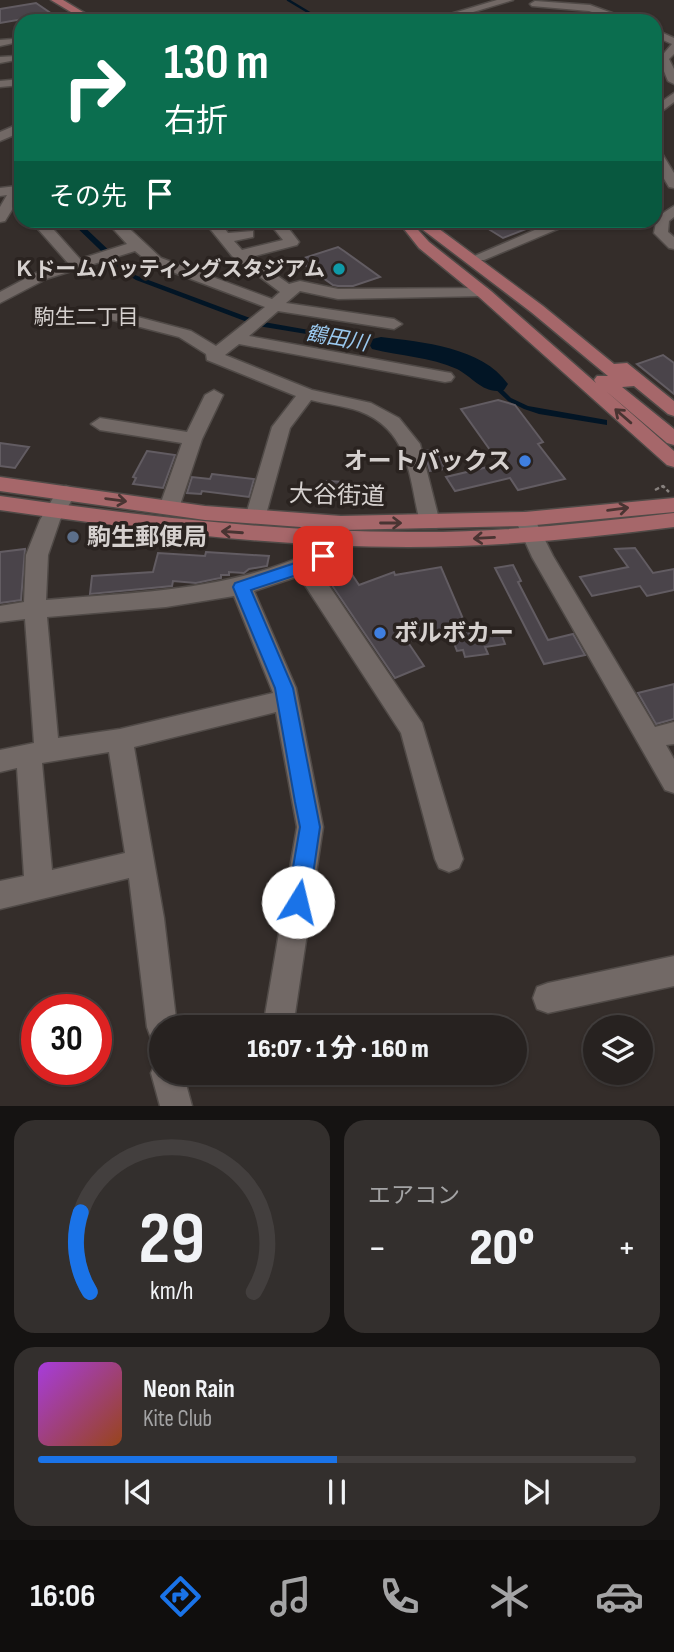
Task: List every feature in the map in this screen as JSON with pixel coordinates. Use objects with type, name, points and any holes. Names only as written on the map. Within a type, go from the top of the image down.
[{"type":"main road","points":[[41,0],[64,14]]},
{"type":"main road","points":[[56,0],[81,14]]},
{"type":"main road","points":[[414,228],[424,245],[482,291],[674,461]]},
{"type":"main road","points":[[419,228],[674,422]]},
{"type":"main road","points":[[428,228],[453,238],[512,279],[674,410]]},
{"type":"main road","points":[[530,311],[674,439]]},
{"type":"main road","name":"大谷街道","points":[[0,484],[60,502],[174,527],[328,537],[466,539],[674,505]]},
{"type":"main road","name":"大谷街道","points":[[0,503],[60,502],[169,508],[255,518],[341,523],[528,527],[674,520]]},
{"type":"street","points":[[457,14],[508,0]]},
{"type":"street","points":[[558,14],[555,10],[531,3],[590,8],[608,14]]},
{"type":"street","points":[[0,43],[13,42]]},
{"type":"street","points":[[662,63],[674,81]]},
{"type":"street","points":[[662,156],[672,179]]},
{"type":"street","points":[[0,218],[14,195]]},
{"type":"street","points":[[44,228],[77,264]]},
{"type":"street","points":[[120,228],[156,261],[276,306],[394,324]]},
{"type":"street","points":[[216,228],[240,255],[289,291],[258,322],[213,356],[307,394],[365,407],[393,422],[411,444],[430,523]]},
{"type":"street","points":[[240,255],[292,242],[281,228]]},
{"type":"street","points":[[480,257],[552,228]]},
{"type":"street","points":[[661,228],[661,233],[674,245]]},
{"type":"street","points":[[224,238],[248,233]]},
{"type":"street","points":[[0,298],[41,276],[137,246]]},
{"type":"street","points":[[286,289],[300,286],[338,294],[482,291]]},
{"type":"street","points":[[115,316],[184,334],[216,353]]},
{"type":"street","points":[[236,339],[445,377]]},
{"type":"street","points":[[255,518],[281,428],[307,394]]},
{"type":"street","points":[[169,508],[193,439],[214,395]]},
{"type":"street","points":[[100,424],[193,439]]},
{"type":"street","points":[[39,886],[35,608],[37,555],[60,502]]},
{"type":"street","points":[[528,527],[674,782]]},
{"type":"street","points":[[0,614],[241,587],[304,566],[323,556],[328,537]]},
{"type":"street","points":[[304,566],[414,730],[449,859]]},
{"type":"street","points":[[241,587],[284,688],[310,827],[280,1015]]},
{"type":"street","points":[[0,761],[120,740],[286,700]]},
{"type":"street","points":[[649,739],[674,733]]},
{"type":"street","points":[[120,740],[141,863],[160,1015]]},
{"type":"street","points":[[0,895],[141,863]]},
{"type":"street","points":[[548,998],[674,971]]},
{"type":"water","points":[[77,228],[85,228],[135,275],[258,321],[422,350],[470,364],[488,375],[511,398],[528,406],[607,420],[607,425],[524,409],[508,401],[475,370],[462,364],[422,353],[258,326],[124,273]]},
{"type":"building","points":[[36,3],[52,14],[14,14],[14,21],[0,23],[0,9]]},
{"type":"building","points":[[487,228],[526,229],[503,238]]},
{"type":"building","name":"Ｋドームバッティングスタジアム","points":[[338,247],[380,277],[353,286],[333,285],[298,260]]},
{"type":"building","points":[[663,355],[674,363],[674,394],[637,364]]},
{"type":"building","name":"オートバックス","points":[[498,400],[515,405],[543,442],[538,444],[565,479],[518,490],[510,478],[455,491],[446,477],[500,464],[461,409]]},
{"type":"building","points":[[0,443],[29,447],[15,468],[0,466]]},
{"type":"building","points":[[437,449],[445,469],[430,471],[424,451]]},
{"type":"building","points":[[147,451],[175,455],[163,488],[133,484],[136,478],[133,477]]},
{"type":"building","points":[[212,474],[254,479],[249,497],[202,491],[201,494],[187,493],[192,477],[210,479]]},
{"type":"building","points":[[327,481],[363,483],[363,500],[326,499]]},
{"type":"building","points":[[635,548],[653,573],[674,569],[674,590],[647,596],[640,586],[592,596],[580,577],[628,567],[615,549]]},
{"type":"building","points":[[25,549],[21,600],[0,603],[0,552]]},
{"type":"building","points":[[206,552],[269,556],[267,566],[249,569],[244,573],[229,572],[229,575],[221,575],[221,578],[196,583],[173,581],[172,586],[90,594],[92,576],[153,572],[158,553],[205,556]]},
{"type":"building","points":[[513,565],[521,581],[518,582],[548,640],[573,634],[585,655],[544,664],[495,568]]},
{"type":"building","points":[[347,567],[359,585],[394,572],[395,575],[441,567],[469,633],[499,628],[505,644],[485,647],[488,654],[465,657],[463,650],[457,651],[450,633],[407,641],[424,666],[395,678],[325,575]]},
{"type":"building","points":[[674,684],[674,719],[656,724],[638,693]]},
{"type":"waterway","points":[[288,0],[311,14]]},
{"type":"waterway","name":"鶴田川","points":[[381,344],[442,355],[470,366],[495,384]]},
{"type":"place","name":"Ｋドームバッティングスタジアム","points":[[339,269]]},
{"type":"place","name":"オートバックス","points":[[525,461]]},
{"type":"place","name":"駒生郵便局","points":[[73,537]]},
{"type":"place","name":"ボルボカー","points":[[380,633]]},
{"type":"district","name":"駒生二丁目","points":[[86,317]]},
{"type":"route","points":[[298,902],[310,827],[284,688],[241,587],[309,564],[323,556]]}]
